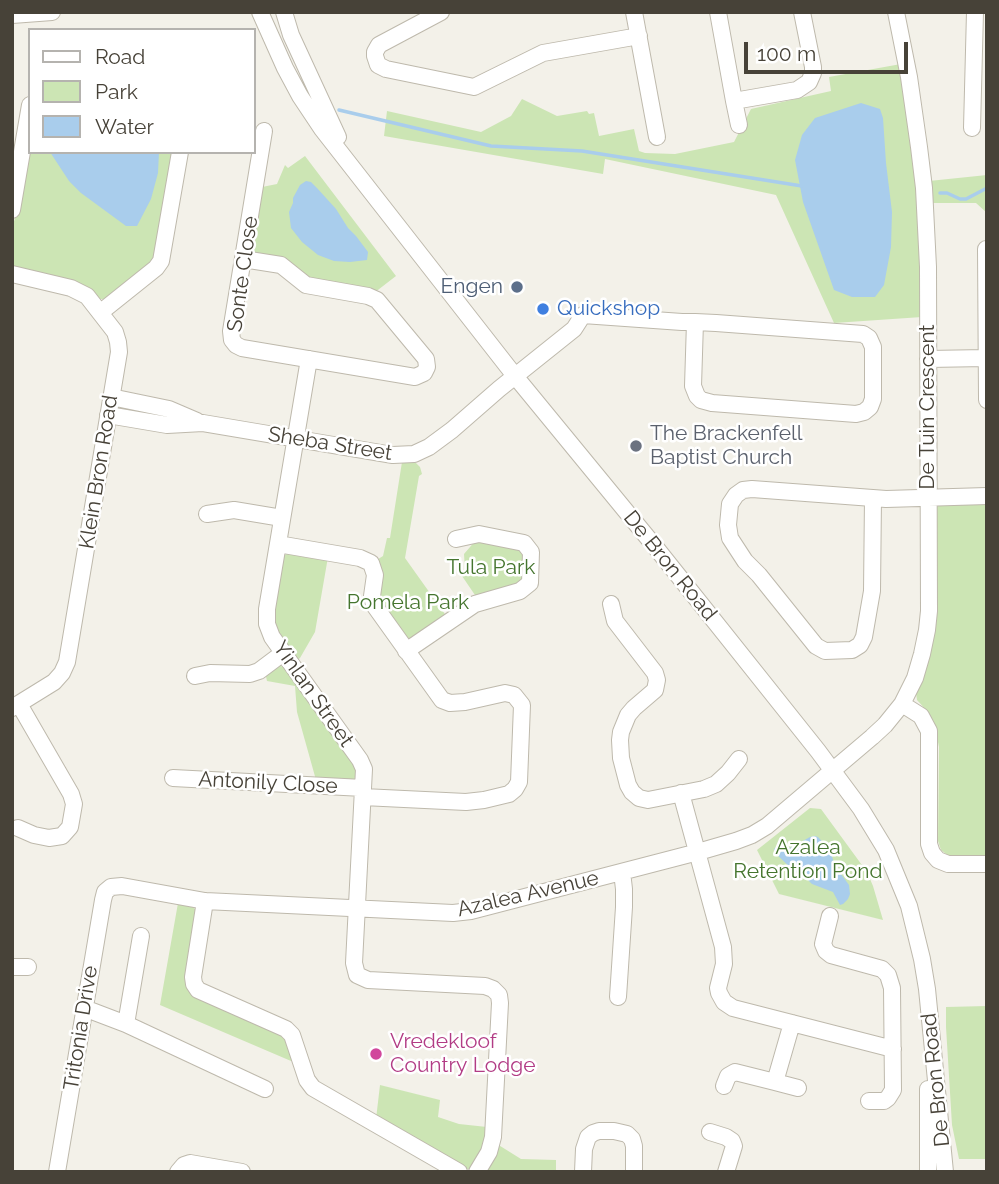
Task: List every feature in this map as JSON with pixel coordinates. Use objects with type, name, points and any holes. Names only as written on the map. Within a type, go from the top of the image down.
[{"type":"street","points":[[12,15],[52,12]]},
{"type":"street","name":"De Bron Road","points":[[260,12],[285,68],[322,129],[515,376],[833,770],[886,850],[909,906],[920,949],[927,989],[945,1172]]},
{"type":"street","name":"De Bron Road","points":[[284,12],[291,35],[356,174]]},
{"type":"street","points":[[441,12],[380,45],[375,57],[378,65],[386,69],[474,87],[549,51],[639,36]]},
{"type":"street","points":[[634,12],[657,137]]},
{"type":"street","points":[[718,12],[739,125]]},
{"type":"street","points":[[734,101],[797,90],[809,82],[813,67],[802,12]]},
{"type":"street","name":"De Tuin Crescent","points":[[833,770],[885,725],[902,704],[915,678],[927,630],[928,267],[914,107],[896,12]]},
{"type":"street","points":[[972,128],[975,12]]},
{"type":"street","points":[[12,210],[28,117]]},
{"type":"street","name":"Sonte Close","points":[[264,131],[230,331],[234,343],[242,348],[309,359]]},
{"type":"street","points":[[101,312],[162,261],[180,154]]},
{"type":"street","points":[[986,249],[987,400]]},
{"type":"street","points":[[243,258],[281,265],[306,285],[377,300],[426,359],[427,366],[422,375],[415,377],[309,359],[296,439]]},
{"type":"street","name":"Klein Bron Road","points":[[12,274],[79,290],[115,331],[119,352],[67,662],[54,682],[16,706]]},
{"type":"street","name":"Sheba Street","points":[[108,415],[169,410],[203,423],[393,455],[414,454],[452,430],[574,329],[583,315],[863,334],[869,338],[873,347],[872,403],[867,410],[856,414],[706,402],[697,396],[693,386],[695,323]]},
{"type":"street","points":[[929,359],[986,358]]},
{"type":"street","name":"Sheba Street","points":[[111,397],[148,413]]},
{"type":"street","name":"Yinlan Street","points":[[296,439],[266,616],[269,630],[364,769],[354,967],[357,975],[368,980],[485,986],[494,989],[499,995],[493,1137],[489,1152],[477,1172]]},
{"type":"street","points":[[873,498],[872,591],[864,637],[860,645],[852,650],[825,651],[816,646],[745,561],[729,535],[727,525],[730,504],[736,495],[748,489],[873,498],[987,496]]},
{"type":"street","points":[[207,514],[234,510],[282,518]]},
{"type":"street","points":[[278,544],[368,561],[375,575],[372,596],[374,605],[406,651],[475,604],[520,591],[530,583],[532,556],[524,543],[479,534],[456,539]]},
{"type":"street","points":[[611,604],[615,621],[655,673],[657,680],[655,690],[628,715],[621,732],[620,749],[628,785],[635,795],[643,800],[653,800],[698,791],[716,784],[739,759]]},
{"type":"street","name":"Antonily Close","points":[[173,778],[476,802],[515,789],[519,782],[523,709],[517,697],[506,693],[474,701],[450,703],[438,696],[406,651]]},
{"type":"street","points":[[195,676],[210,673],[250,674],[260,671],[283,653]]},
{"type":"street","points":[[902,704],[921,716],[929,730],[929,845],[932,853],[948,864],[987,864]]},
{"type":"street","points":[[16,706],[71,794],[74,804],[69,827],[62,836],[54,839],[41,837],[18,828]]},
{"type":"street","name":"Azalea Avenue","points":[[111,887],[205,901],[463,912],[622,873],[736,841],[767,826],[833,770]]},
{"type":"street","points":[[681,793],[724,953],[718,988],[724,1002],[733,1008],[893,1049]]},
{"type":"street","points":[[618,997],[624,898],[622,873]]},
{"type":"street","name":"Tritonia Drive","points":[[57,1172],[103,900],[111,887]]},
{"type":"street","points":[[205,901],[193,977],[195,987],[286,1029],[292,1035],[313,1088],[459,1172]]},
{"type":"street","points":[[830,916],[823,944],[826,951],[831,955],[878,967],[888,975],[893,994],[893,1090],[888,1098],[881,1102],[869,1101]]},
{"type":"street","points":[[126,1024],[141,936]]},
{"type":"street","name":"De Bron Road","points":[[927,989],[928,1172]]},
{"type":"street","points":[[85,1008],[126,1024],[265,1089]]},
{"type":"street","points":[[775,1082],[792,1023]]},
{"type":"street","points":[[724,1086],[728,1076],[735,1072],[798,1088]]},
{"type":"street","points":[[583,1172],[584,1149],[589,1137],[599,1131],[627,1134],[632,1139],[634,1172]]},
{"type":"street","points":[[710,1132],[726,1136],[734,1146],[726,1172]]},
{"type":"street","points":[[178,1172],[184,1165],[191,1163],[242,1172]]},
{"type":"green space","points":[[901,64],[918,200],[922,317],[834,323],[776,195],[605,159],[603,174],[384,136],[387,111],[481,132],[511,116],[522,99],[557,116],[587,111],[589,114],[594,113],[599,136],[634,129],[639,151],[675,154],[734,142],[751,109],[831,91],[829,77]]},
{"type":"green space","points":[[30,154],[175,154],[158,258],[107,299],[100,299],[12,268],[12,227],[19,207]]},
{"type":"green space","points":[[305,156],[396,276],[374,293],[310,281],[252,251],[262,187],[277,184],[285,165],[288,168]]},
{"type":"green space","points":[[987,175],[987,213],[976,203],[930,203],[929,181]]},
{"type":"green space","name":"Pomela Park","points":[[402,462],[415,462],[422,474],[419,476],[405,558],[447,617],[409,640],[405,639],[380,606],[375,561],[383,556],[387,538],[390,538]]},
{"type":"green space","points":[[987,500],[987,857],[950,857],[941,850],[938,841],[939,747],[934,722],[917,700],[916,693],[929,658],[934,631],[937,507]]},
{"type":"green space","name":"Tula Park","points":[[476,540],[525,550],[525,582],[477,598],[462,576],[465,570],[464,554]]},
{"type":"green space","points":[[290,552],[328,557],[315,632],[296,661],[273,624],[282,557]]},
{"type":"green space","points":[[277,665],[285,667],[356,766],[357,775],[352,781],[316,780],[297,712],[295,686],[267,681],[265,672]]},
{"type":"green space","name":"Azalea Retention Pond","points":[[810,808],[821,809],[867,872],[883,920],[779,894],[757,850]]},
{"type":"green space","points":[[178,903],[190,905],[198,914],[188,978],[286,1036],[295,1059],[291,1061],[160,1005]]},
{"type":"green space","points":[[987,1006],[987,1159],[959,1159],[952,1125],[946,1007]]},
{"type":"green space","points":[[380,1085],[440,1100],[438,1117],[459,1124],[487,1127],[482,1150],[471,1169],[464,1169],[376,1119]]},
{"type":"green space","points":[[497,1144],[521,1159],[556,1160],[556,1172],[484,1172]]},
{"type":"water","points":[[861,103],[880,109],[883,118],[892,212],[891,247],[884,285],[875,297],[852,297],[834,290],[803,202],[795,160],[802,135],[815,118]]},
{"type":"water","points":[[51,154],[159,154],[158,173],[151,199],[137,226],[126,226],[69,181]]},
{"type":"water","points":[[306,181],[311,182],[336,209],[368,252],[367,260],[334,261],[318,255],[302,242],[291,228],[289,212],[293,198],[300,185]]},
{"type":"water","points":[[815,836],[830,850],[835,866],[849,885],[850,894],[843,904],[840,905],[833,892],[812,884],[774,852],[776,847],[790,848]]},
{"type":"waterway","points":[[339,110],[491,146],[582,151],[802,186]]},
{"type":"waterway","points":[[940,193],[966,199],[987,188]]},
{"type":"place","name":"Engen","points":[[517,287]]},
{"type":"place","name":"Quickshop","points":[[543,309]]},
{"type":"place","name":"The Brackenfell Baptist Church","points":[[636,446]]},
{"type":"place","name":"Vredekloof Country Lodge","points":[[376,1054]]}]
